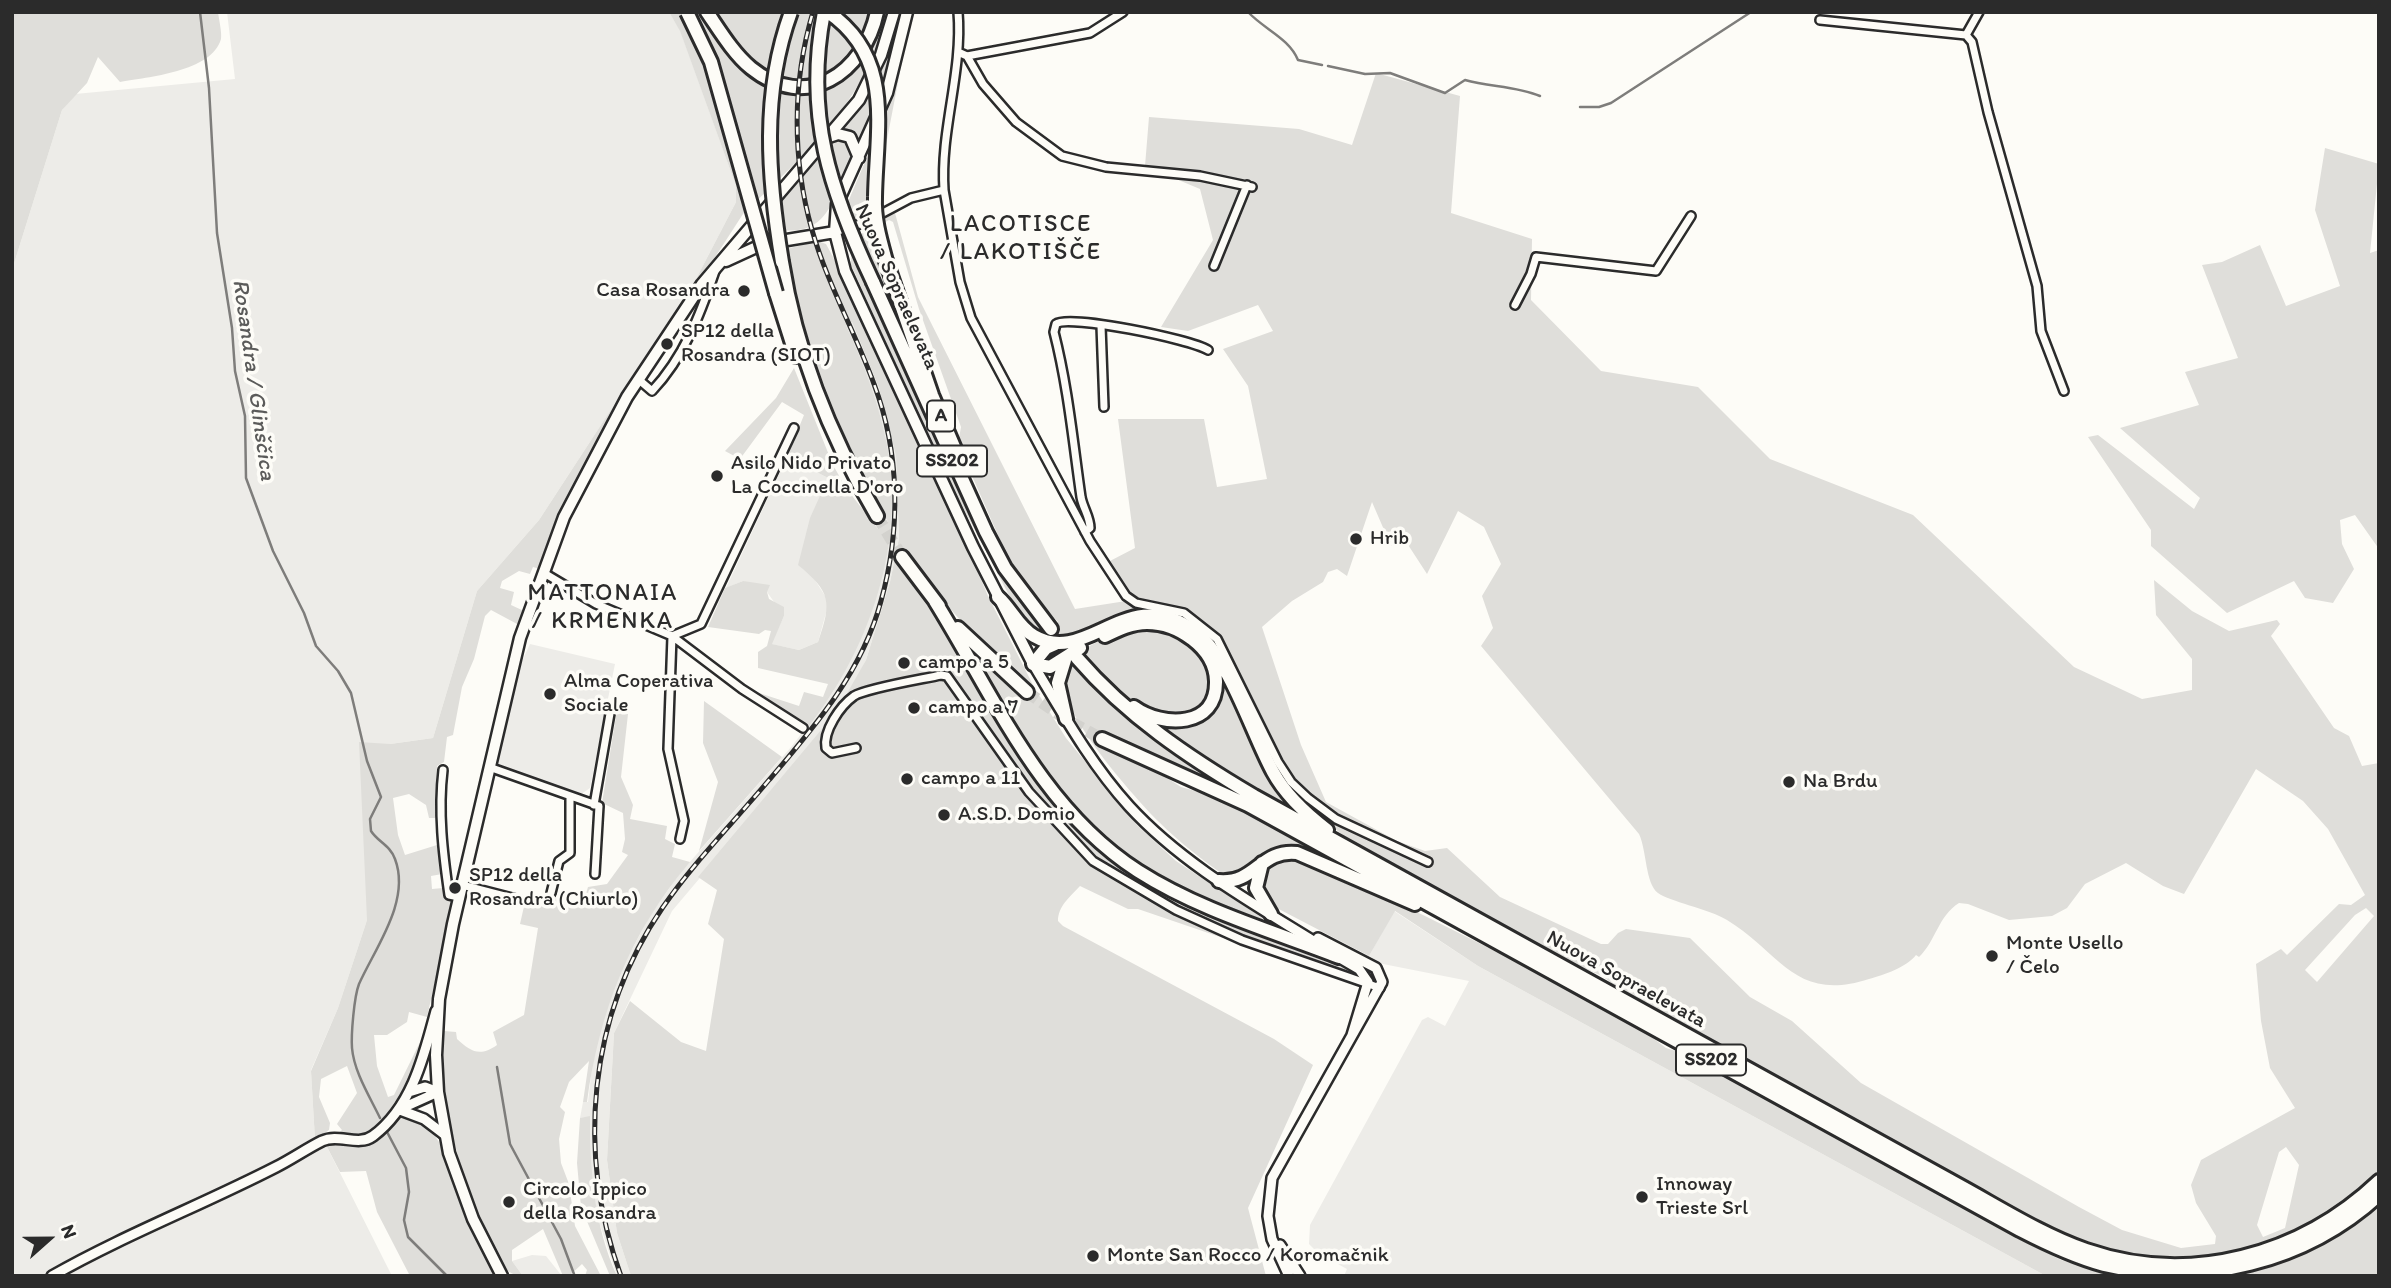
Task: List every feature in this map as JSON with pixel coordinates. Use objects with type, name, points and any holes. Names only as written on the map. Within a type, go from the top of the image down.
[{"type":"highway","points":[[687,12],[711,62],[776,293],[817,409],[841,460],[877,516]]},
{"type":"highway","points":[[707,12],[734,51],[767,79],[804,86],[823,83],[852,65],[865,49],[877,12]]},
{"type":"highway","points":[[791,12],[776,61],[769,138],[772,195],[782,262],[797,329],[814,382],[860,487]]},
{"type":"highway","name":"A","points":[[826,12],[862,48],[876,85],[881,124],[876,223],[886,261],[932,395],[1005,568]]},
{"type":"highway","name":"Nuova Sopraelevata","points":[[826,12],[816,86],[821,141],[835,195],[939,433],[1005,568],[1051,629]]},
{"type":"highway","points":[[902,557],[964,635],[1027,692]]},
{"type":"highway","points":[[998,597],[1027,631],[1055,644]]},
{"type":"highway","points":[[935,601],[1048,786],[1102,844],[1138,871],[1178,894],[1339,957]]},
{"type":"highway","points":[[1032,664],[1046,648],[1073,642],[1119,620],[1139,615],[1175,620],[1196,631],[1216,653],[1280,783],[1304,810],[1358,854]]},
{"type":"highway","points":[[1066,719],[1058,683],[1071,659],[1079,649],[1130,625],[1162,625],[1192,638],[1214,668],[1216,687],[1211,701],[1201,713],[1178,722],[1154,718],[1141,712],[1093,677]]},
{"type":"highway","points":[[1032,664],[1050,667],[1071,659]]},
{"type":"highway","name":"Nuova Sopraelevata","points":[[1071,659],[1118,703],[1177,748],[1254,796],[1972,1193],[2086,1250],[2151,1264],[2216,1263],[2283,1245],[2336,1223],[2379,1181]]},
{"type":"highway","name":"Nuova Sopraelevata","points":[[1102,739],[1248,805],[2020,1230],[2082,1258],[2150,1273],[2217,1272],[2286,1254],[2379,1195]]},
{"type":"highway","points":[[1219,881],[1237,881],[1279,852],[1297,853],[1436,914],[1556,974]]},
{"type":"highway","points":[[1263,862],[1256,888],[1271,914]]},
{"type":"main road","points":[[502,1276],[473,1219],[445,1135],[438,1092],[439,999],[459,897],[520,638],[564,517],[600,443],[638,379],[678,316],[828,137],[868,84],[894,12]]},
{"type":"main road","points":[[907,12],[887,93],[837,204],[835,232],[845,271],[1032,664]]},
{"type":"main road","points":[[828,137],[838,134],[850,137],[859,158]]},
{"type":"main road","points":[[765,210],[770,230],[781,240]]},
{"type":"main road","points":[[717,267],[745,250],[781,240],[835,232]]},
{"type":"street","points":[[958,12],[958,52],[946,135],[944,190],[955,258],[967,308],[1085,532],[1128,598],[1184,613],[1217,639],[1274,755],[1294,786],[1336,818],[1428,862]]},
{"type":"street","points":[[958,52],[967,56],[1090,33],[1123,12]]},
{"type":"street","points":[[1966,35],[1979,12]]},
{"type":"street","points":[[1820,20],[1966,35],[1972,41],[1988,112],[2037,286],[2041,331],[2064,391]]},
{"type":"street","points":[[967,56],[983,84],[1016,122],[1062,156],[1106,167],[1171,173],[1250,186],[1214,266]]},
{"type":"street","points":[[835,232],[866,222],[911,198],[944,190]]},
{"type":"street","points":[[1515,305],[1531,274],[1536,257],[1656,271],[1691,216]]},
{"type":"street","points":[[638,379],[652,391],[675,364],[704,303],[717,267]]},
{"type":"street","points":[[1085,532],[1090,528],[1090,523],[1082,502],[1068,395],[1054,330],[1056,324],[1063,320],[1166,336],[1208,350]]},
{"type":"street","points":[[1101,326],[1104,407]]},
{"type":"street","points":[[672,636],[701,624],[794,428]]},
{"type":"street","points":[[544,573],[596,604],[672,636],[742,689],[803,728]]},
{"type":"street","points":[[672,636],[668,750],[684,821],[680,839]]},
{"type":"street","points":[[1032,664],[1066,719],[1129,806],[1167,841],[1219,881],[1359,969],[1368,982]]},
{"type":"street","points":[[856,748],[832,753],[825,748],[831,724],[855,696],[947,676],[1021,783],[1054,823],[1093,861],[1176,910],[1242,940],[1380,988]]},
{"type":"street","points":[[594,804],[611,708]]},
{"type":"street","points":[[489,767],[599,806],[595,874]]},
{"type":"street","points":[[443,770],[440,806],[443,853],[449,895],[459,897]]},
{"type":"street","points":[[551,893],[559,861],[570,853],[570,797]]},
{"type":"street","points":[[462,885],[520,900]]},
{"type":"street","points":[[1290,926],[1341,949],[1381,974]]},
{"type":"street","points":[[1352,1035],[1368,982],[1381,974]]},
{"type":"street","points":[[1289,1276],[1271,1229],[1267,1203],[1272,1178],[1380,988],[1381,974]]},
{"type":"street","points":[[51,1276],[278,1167],[324,1140],[337,1136],[357,1140],[369,1139],[398,1110],[409,1093],[418,1074],[439,999]]},
{"type":"street","points":[[409,1093],[425,1087],[438,1092]]},
{"type":"street","points":[[398,1110],[438,1092]]},
{"type":"street","points":[[398,1110],[424,1119],[445,1135]]},
{"type":"street","points":[[1271,1229],[1300,1276]]},
{"type":"shaded area","points":[[12,12],[218,12],[221,39],[215,50],[192,66],[120,82],[98,57],[87,83],[62,110],[12,270]]},
{"type":"shaded area","points":[[227,12],[669,12],[680,30],[736,186],[736,202],[696,279],[539,520],[477,591],[433,738],[390,744],[367,887],[367,920],[338,1008],[311,1070],[315,1140],[42,1276],[12,1276],[12,270],[62,110],[67,103],[75,94],[235,79]]},
{"type":"shaded area","points":[[669,12],[887,12],[868,66],[848,101],[821,136],[743,214],[596,441],[568,498],[540,569],[533,567],[530,574],[519,571],[502,581],[500,588],[514,592],[511,605],[524,611],[519,625],[491,610],[485,616],[474,659],[462,687],[453,735],[447,737],[444,762],[437,766],[435,818],[429,818],[426,805],[409,794],[393,798],[398,835],[405,855],[437,845],[442,874],[431,876],[432,889],[443,888],[445,896],[453,902],[427,1017],[409,1012],[407,1022],[387,1035],[374,1035],[377,1066],[388,1097],[394,1095],[422,1038],[413,1075],[388,1112],[393,1119],[400,1116],[413,1117],[431,1131],[439,1142],[473,1231],[497,1276],[410,1276],[377,1212],[366,1171],[340,1172],[326,1145],[342,1130],[337,1124],[357,1093],[347,1066],[321,1079],[319,1097],[330,1123],[329,1130],[315,1140],[311,1071],[338,1008],[367,920],[359,742],[390,744],[433,738],[477,591],[539,520],[696,279],[736,202],[736,186],[680,31]]},
{"type":"shaded area","points":[[898,12],[884,81],[860,144],[853,135],[841,130],[861,102],[876,74]]},
{"type":"shaded area","points":[[903,56],[886,145],[880,208],[860,218],[839,223],[885,115]]},
{"type":"shaded area","points":[[1376,73],[1460,96],[1451,213],[1532,239],[1531,300],[1601,371],[1698,387],[1770,459],[1913,515],[2074,667],[2142,699],[2192,690],[2192,659],[2156,615],[2154,580],[2192,611],[2229,631],[2277,620],[2280,624],[2271,636],[2334,728],[2349,736],[2362,766],[2379,763],[2379,1276],[2234,1276],[2289,1259],[2344,1232],[2328,1214],[2292,1234],[2256,1248],[2220,1256],[2183,1259],[2147,1257],[2110,1250],[2036,1222],[1621,990],[1602,976],[1562,959],[1356,845],[1309,809],[1276,768],[1267,749],[1289,784],[1317,810],[1372,841],[1427,866],[1432,864],[1429,858],[1415,855],[1340,818],[1315,802],[1293,782],[1277,758],[1221,639],[1209,626],[1188,613],[1134,599],[1108,562],[1135,548],[1118,419],[1204,419],[1217,487],[1267,479],[1248,386],[1223,349],[1273,331],[1258,305],[1188,331],[1161,327],[1213,240],[1200,189],[1145,166],[1149,117],[1299,129],[1352,145]],"holes":[[[1372,502],[1391,546],[1401,534],[1427,574],[1458,511],[1484,527],[1501,564],[1482,596],[1493,628],[1481,646],[1639,834],[1648,874],[1658,893],[1727,920],[1790,971],[1806,980],[1823,985],[1844,985],[1901,967],[1925,951],[1946,915],[1959,903],[2009,920],[2052,916],[2067,908],[2085,884],[2126,863],[2163,886],[2184,894],[2256,769],[2303,801],[2328,829],[2365,895],[2351,905],[2339,904],[2287,955],[2281,949],[2256,964],[2261,1021],[2270,1068],[2295,1108],[2201,1160],[2191,1185],[2196,1203],[2216,1236],[2215,1244],[2181,1248],[2122,1230],[1861,1083],[1792,1021],[1750,997],[1690,938],[1626,929],[1608,944],[1601,944],[1500,897],[1447,848],[1425,851],[1397,841],[1326,802],[1301,745],[1262,627],[1292,601],[1323,582],[1328,572],[1337,569],[1347,576]],[[2366,908],[2374,916],[2317,982],[2305,970],[2355,915]],[[2286,1147],[2299,1165],[2285,1228],[2263,1237],[2257,1225],[2279,1152]]]},
{"type":"shaded area","points":[[841,138],[852,148],[852,155],[829,209],[811,226],[799,230],[782,230],[775,207],[828,146]]},
{"type":"shaded area","points":[[2325,148],[2379,164],[2370,253],[2379,250],[2379,549],[2355,515],[2340,520],[2342,544],[2354,569],[2333,603],[2305,598],[2294,581],[2227,613],[2151,546],[2151,530],[2088,437],[2098,435],[2194,509],[2200,498],[2120,428],[2199,405],[2185,372],[2238,358],[2202,265],[2222,262],[2260,245],[2286,306],[2340,286],[2315,210]]},
{"type":"shaded area","points":[[895,213],[918,297],[1075,609],[1126,601],[1134,606],[1178,613],[1206,632],[1223,654],[1250,713],[1221,652],[1201,631],[1177,617],[1164,612],[1135,611],[1064,639],[1044,636],[1022,620],[948,479],[954,475],[988,548],[1045,633],[1058,622],[1030,591],[1008,558],[958,444],[961,427],[919,309],[893,222],[889,220],[882,224],[889,259],[883,262],[911,347],[878,280],[868,285],[941,448],[937,455],[851,265],[854,245],[863,233]]},
{"type":"shaded area","points":[[818,241],[826,244],[833,257],[951,509],[988,596],[1034,687],[1066,738],[1137,825],[1176,861],[1264,919],[1258,921],[1179,888],[1121,855],[1082,819],[1038,764],[982,663],[1025,695],[1029,688],[964,624],[906,553],[895,562],[957,648],[1046,789],[1096,846],[1125,869],[1158,889],[1182,901],[1309,950],[1358,973],[1352,982],[1138,909],[1128,909],[1080,886],[1060,911],[1058,921],[1063,926],[1274,1039],[1313,1065],[1248,1208],[1266,1276],[631,1276],[617,1233],[607,1160],[614,1033],[630,1001],[681,1042],[706,1051],[724,939],[708,924],[717,890],[698,877],[837,711],[866,660],[890,582],[899,538],[896,456],[879,388],[852,322],[846,325],[866,373],[882,423],[889,457],[892,493],[891,529],[885,564],[876,599],[848,666],[809,726],[759,693],[799,706],[804,692],[823,697],[828,684],[758,668],[758,652],[767,646],[771,631],[765,630],[759,634],[708,627],[725,588],[743,581],[770,585],[767,592],[769,599],[784,607],[784,616],[772,644],[799,650],[818,642],[827,607],[826,599],[817,583],[798,565],[810,518],[828,478],[787,457],[804,415],[782,402],[740,459],[725,451],[776,398],[794,368],[833,465],[846,488],[878,529],[877,516],[888,522],[828,396],[806,330],[788,261],[776,263],[781,292],[771,295],[758,256]]},
{"type":"shaded area","points":[[852,322],[879,388],[896,456],[899,538],[890,582],[866,660],[853,686],[818,738],[672,911],[614,1033],[607,1160],[617,1233],[631,1276],[617,1276],[598,1219],[591,1176],[590,1117],[580,1118],[583,1102],[588,1102],[594,1049],[618,975],[652,912],[681,872],[792,746],[833,692],[891,525],[889,458],[870,385],[846,325]]},
{"type":"shaded area","points":[[787,457],[828,478],[823,491],[813,577],[829,602],[818,642],[799,650],[771,644],[784,616],[767,592],[743,581],[726,588]]},
{"type":"shaded area","points":[[1148,627],[1180,636],[1201,653],[1209,669],[1211,685],[1206,699],[1196,709],[1181,715],[1161,714],[1138,705],[1123,694],[1083,653],[1071,663],[1104,695],[1232,791],[1102,739],[1099,745],[1158,772],[1181,787],[1224,799],[1385,886],[1300,850],[1281,847],[1265,853],[1247,871],[1226,877],[1183,844],[1148,810],[1116,774],[1084,731],[1065,691],[1064,676],[1068,665],[1086,648],[1124,632]]},
{"type":"shaded area","points":[[530,644],[615,664],[590,788],[580,795],[497,764],[522,661]]},
{"type":"shaded area","points":[[1222,673],[1300,814],[1196,755],[1152,722],[1197,721]]},
{"type":"shaded area","points":[[704,701],[782,757],[699,851],[718,782],[703,743]]},
{"type":"shaded area","points":[[617,710],[628,714],[621,777],[633,805],[630,819],[667,826],[665,839],[675,844],[672,857],[690,862],[650,916],[620,974],[600,1036],[587,1102],[583,1102],[589,1061],[569,1082],[560,1107],[565,1112],[559,1139],[561,1163],[569,1184],[575,1226],[601,1276],[585,1276],[587,1270],[582,1264],[569,1276],[563,1276],[543,1229],[512,1250],[512,1261],[523,1276],[515,1275],[504,1267],[496,1255],[459,1160],[448,1110],[443,1058],[444,1031],[456,1032],[457,1039],[476,1051],[486,1051],[497,1045],[493,1032],[524,1015],[538,928],[520,924],[525,902],[543,906],[554,898],[583,903],[588,887],[607,884],[628,855],[622,852],[625,839],[623,813],[602,803]]},
{"type":"shaded area","points":[[1290,857],[1320,866],[1581,994],[1633,1023],[1666,1048],[1688,1055],[2021,1240],[2061,1260],[2113,1276],[2046,1276],[1478,966],[1395,911],[1369,956],[1273,906],[1260,887],[1263,873],[1272,863]]},
{"type":"shaded area","points":[[1394,911],[1478,966],[2046,1276],[1344,1276],[1347,1269],[1319,1254],[1309,1244],[1310,1225],[1422,1020],[1428,1017],[1445,1026],[1469,981],[1383,964],[1369,956]]},
{"type":"shaded area","points":[[590,1116],[591,1157],[598,1217],[617,1276],[610,1276],[581,1207],[577,1163],[580,1118]]},
{"type":"shaded area","points":[[326,1145],[392,1276],[64,1276],[166,1224]]},
{"type":"shaded area","points":[[532,1255],[546,1256],[562,1276],[523,1276],[512,1261]]},
{"type":"waterway","name":"Rosandra / Glinščica","points":[[200,12],[209,88],[217,233],[232,328],[235,371],[245,416],[246,478],[273,551],[304,613],[316,646],[338,671],[351,693],[367,761],[381,797],[370,819],[371,831],[393,854],[399,875],[395,908],[359,984],[352,1025],[352,1048],[356,1066],[380,1118]]},
{"type":"waterway","points":[[1248,12],[1283,40],[1298,60],[1322,65]]},
{"type":"waterway","points":[[1580,107],[1599,107],[1611,103],[1751,12]]},
{"type":"waterway","points":[[1328,66],[1365,74],[1390,73],[1445,93],[1465,80],[1522,90],[1540,96]]},
{"type":"waterway","points":[[497,1067],[510,1144],[561,1239],[574,1274]]},
{"type":"waterway","name":"Rosandra / Glinščica","points":[[386,1130],[406,1168],[409,1192],[404,1220],[408,1237],[447,1276]]},
{"type":"tunnel","points":[[877,516],[902,557]]},
{"type":"tunnel","points":[[1027,692],[1067,720],[1102,739]]},
{"type":"railway","points":[[621,1276],[607,1229],[598,1182],[595,1134],[597,1086],[605,1039],[618,993],[638,949],[675,890],[804,739],[836,696],[873,627],[888,574],[895,491],[889,437],[874,384],[818,250],[805,203],[801,176],[798,93],[813,12]]},
{"type":"place","name":"Casa Rosandra","points":[[744,291]]},
{"type":"place","name":"SP12 della Rosandra (SIOT)","points":[[667,344]]},
{"type":"place","name":"Asilo Nido Privato La Coccinella D'oro","points":[[717,476]]},
{"type":"place","name":"Hrib","points":[[1356,539]]},
{"type":"place","name":"campo a 5","points":[[904,663]]},
{"type":"place","name":"Alma Coperativa Sociale","points":[[550,694]]},
{"type":"place","name":"campo a 7","points":[[914,708]]},
{"type":"place","name":"campo a 11","points":[[907,779]]},
{"type":"place","name":"Na Brdu","points":[[1789,782]]},
{"type":"place","name":"A.S.D. Domio","points":[[944,815]]},
{"type":"place","name":"SP12 della Rosandra (Chiurlo)","points":[[455,888]]},
{"type":"place","name":"Monte Usello / Čelo","points":[[1992,956]]},
{"type":"place","name":"Innoway Trieste Srl","points":[[1642,1197]]},
{"type":"place","name":"Circolo Ippico della Rosandra","points":[[509,1202]]},
{"type":"place","name":"Monte San Rocco / Koromačnik","points":[[1093,1256]]},
{"type":"district","name":"LACOTISCE / LAKOTIŠČE","points":[[1021,239]]},
{"type":"district","name":"MATTONAIA / KRMENKA","points":[[603,608]]}]
